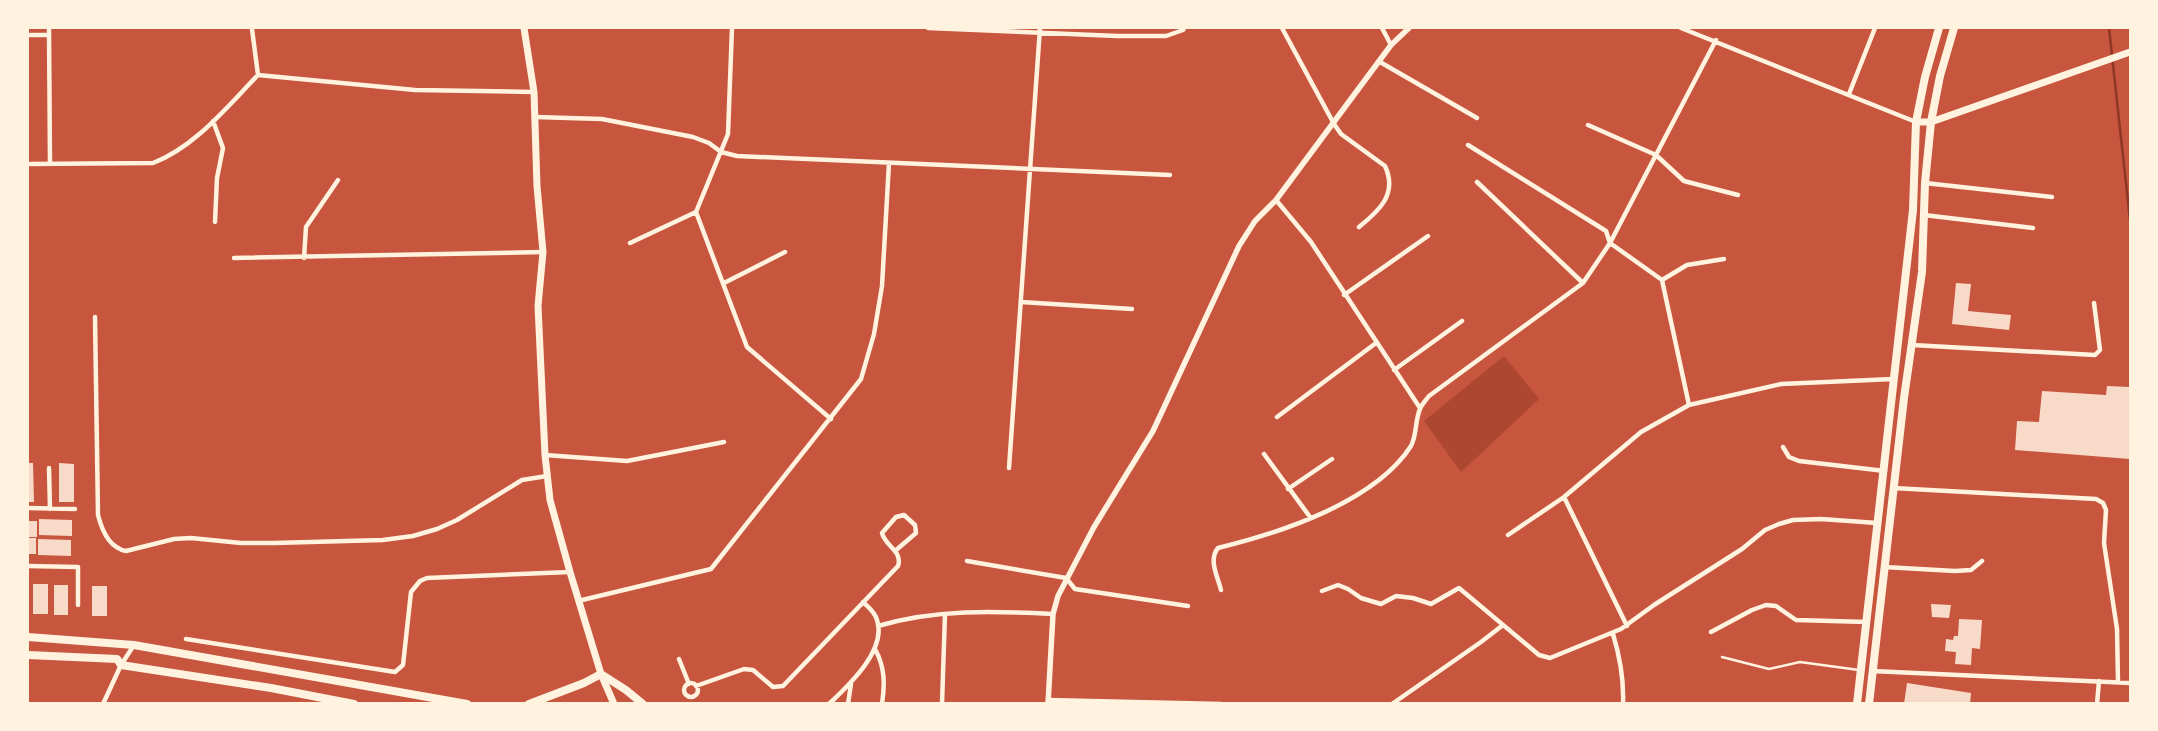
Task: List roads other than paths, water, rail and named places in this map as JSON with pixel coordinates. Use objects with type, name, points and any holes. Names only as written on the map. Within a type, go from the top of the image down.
[{"type":"main road","points":[[524,28],[534,92],[537,186],[543,252],[538,306],[545,455],[550,500],[578,601],[601,674],[614,704]]},
{"type":"main road","points":[[1857,704],[1885,471],[1893,380],[1901,327],[1913,210],[1916,122],[1925,77],[1940,28]]},
{"type":"main road","points":[[1869,704],[1884,566],[1922,272],[1925,183],[1931,122],[1940,76],[1954,28]]},
{"type":"main road","points":[[1916,122],[1931,122],[2130,52]]},
{"type":"main road","points":[[28,637],[134,645],[467,704]]},
{"type":"main road","points":[[28,655],[117,659],[121,665],[271,688],[354,704]]},
{"type":"main road","points":[[529,704],[584,683],[601,674]]},
{"type":"main road","points":[[601,674],[626,690],[643,704]]},
{"type":"street","points":[[49,28],[50,164]]},
{"type":"street","points":[[251,28],[258,75]]},
{"type":"street","points":[[630,243],[696,212],[729,128],[732,28]]},
{"type":"street","points":[[928,28],[1040,30],[1166,36],[1184,28]]},
{"type":"street","points":[[1282,28],[1341,134],[1385,166],[1388,172],[1388,192],[1384,203],[1379,212],[1359,227]]},
{"type":"street","points":[[1382,28],[1391,45]]},
{"type":"street","points":[[1221,704],[1048,702],[1053,614],[1066,578],[1094,527],[1153,431],[1239,246],[1254,221],[1276,200],[1391,45],[1408,28]]},
{"type":"street","points":[[1681,28],[1716,40],[1916,122]]},
{"type":"street","points":[[1849,94],[1874,28]]},
{"type":"street","points":[[1009,468],[1040,30]]},
{"type":"street","points":[[28,35],[49,35]]},
{"type":"street","points":[[1222,590],[1213,559],[1214,553],[1218,548],[1276,533],[1356,497],[1390,472],[1412,444],[1420,408],[1429,396],[1583,283],[1610,243],[1716,40]]},
{"type":"street","points":[[1380,62],[1477,118]]},
{"type":"street","points":[[258,75],[415,90],[534,92]]},
{"type":"street","points":[[28,164],[153,163],[171,156],[213,121],[258,75]]},
{"type":"street","points":[[535,117],[602,119],[693,137],[709,143],[721,152],[737,156],[1170,175]]},
{"type":"street","points":[[213,121],[223,148],[217,178],[214,222]]},
{"type":"street","points":[[1588,125],[1656,155],[1684,181],[1738,195]]},
{"type":"street","points":[[1468,145],[1606,232],[1610,243],[1662,280],[1689,405]]},
{"type":"street","points":[[578,601],[711,568],[861,379],[874,334],[882,286],[889,163]]},
{"type":"street","points":[[304,258],[306,227],[338,180]]},
{"type":"street","points":[[1477,182],[1583,283]]},
{"type":"street","points":[[1925,183],[2052,197]]},
{"type":"street","points":[[1276,200],[1311,242],[1376,344],[1420,408]]},
{"type":"street","points":[[696,212],[747,348],[830,419]]},
{"type":"street","points":[[1924,215],[2033,228]]},
{"type":"street","points":[[1344,295],[1428,236]]},
{"type":"street","points":[[234,258],[543,252]]},
{"type":"street","points":[[724,283],[785,252]]},
{"type":"street","points":[[1662,280],[1687,265],[1724,259]]},
{"type":"street","points":[[1021,302],[1132,309]]},
{"type":"street","points":[[1912,345],[2095,355],[2100,350],[2094,303]]},
{"type":"street","points":[[95,317],[98,515],[101,526],[114,547],[118,550],[126,551],[174,539],[191,538],[241,543],[266,543],[383,540],[413,536],[456,520],[522,480],[547,476]]},
{"type":"street","points":[[1394,370],[1462,321]]},
{"type":"street","points":[[1278,417],[1376,344]]},
{"type":"street","points":[[1508,535],[1564,497],[1641,432],[1689,405],[1781,384],[1893,380]]},
{"type":"street","points":[[545,455],[627,461],[724,442]]},
{"type":"street","points":[[1783,447],[1789,457],[1799,461],[1885,471]]},
{"type":"street","points":[[1264,454],[1310,517]]},
{"type":"street","points":[[1288,489],[1332,459]]},
{"type":"street","points":[[49,468],[50,509]]},
{"type":"street","points":[[1894,488],[2096,499],[2103,503],[2106,510],[2104,542],[2117,628],[2118,682]]},
{"type":"street","points":[[1564,497],[1627,626]]},
{"type":"street","points":[[28,508],[76,509]]},
{"type":"street","points":[[689,684],[696,686],[749,669],[773,687],[780,688],[898,566],[899,557],[882,533],[896,517],[904,515],[915,525],[916,532],[895,551]]},
{"type":"street","points":[[1322,591],[1338,585],[1361,598],[1381,604],[1396,596],[1413,598],[1431,604],[1459,588],[1539,655],[1550,658],[1613,634],[1627,626],[1654,604],[1742,549],[1765,530],[1779,524],[1793,520],[1821,519],[1879,523]]},
{"type":"street","points":[[967,561],[1066,578],[1075,589],[1188,606]]},
{"type":"street","points":[[1884,566],[1956,571],[1971,570],[1982,561]]},
{"type":"street","points":[[28,566],[78,567],[78,605]]},
{"type":"street","points":[[186,639],[392,672],[399,670],[403,665],[411,592],[420,581],[427,578],[570,572]]},
{"type":"street","points":[[829,704],[851,683],[875,649],[878,626],[873,611],[863,602]]},
{"type":"street","points":[[1711,632],[1752,610],[1766,605],[1776,606],[1796,620],[1866,622]]},
{"type":"street","points":[[878,626],[899,620],[945,614],[1007,612],[1053,614]]},
{"type":"street","points":[[942,704],[945,614]]},
{"type":"street","points":[[1392,704],[1503,625]]},
{"type":"street","points":[[1613,634],[1621,658],[1624,682],[1623,704]]},
{"type":"street","points":[[103,704],[121,665],[134,645]]},
{"type":"street","points":[[875,649],[881,661],[884,674],[882,704]]},
{"type":"street","points":[[679,659],[689,684]]},
{"type":"street","points":[[1872,671],[2130,683]]},
{"type":"street","points":[[2097,704],[2099,681]]},
{"type":"street","points":[[848,704],[851,683]]},
{"type":"street","points":[[689,684],[684,691],[691,697],[698,692],[696,686]]},
{"type":"lane","points":[[1722,657],[1769,669],[1800,662],[1861,670]]},
{"type":"waterway","points":[[2109,28],[2130,220]]}]
